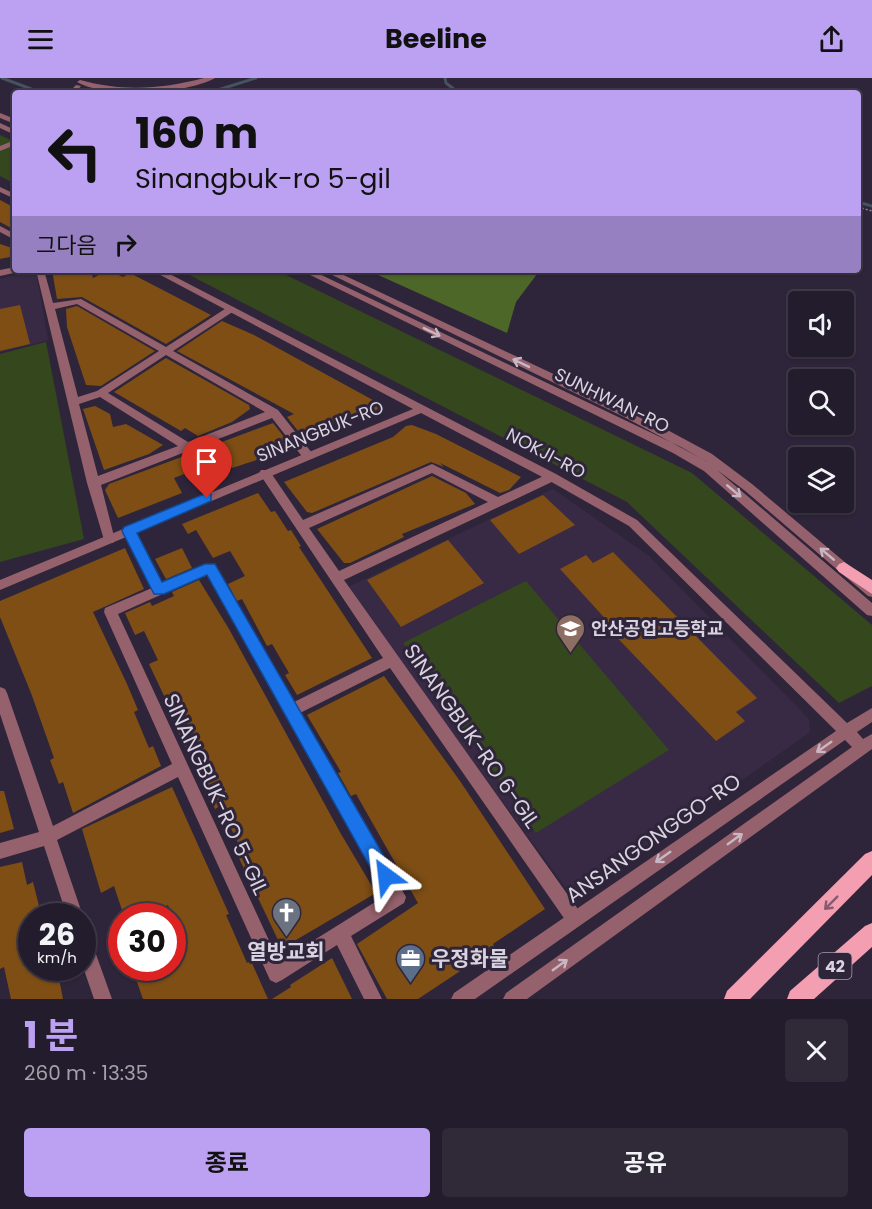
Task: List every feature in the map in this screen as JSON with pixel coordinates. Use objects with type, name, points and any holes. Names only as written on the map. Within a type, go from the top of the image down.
[{"type":"main road","points":[[844,568],[872,590]]},
{"type":"main road","points":[[735,999],[872,861]]},
{"type":"main road","name":"42","points":[[798,999],[872,933]]},
{"type":"street","points":[[144,90],[212,78]]},
{"type":"street","points":[[78,82],[106,90]]},
{"type":"street","points":[[41,273],[109,540]]},
{"type":"street","name":"NOKJI-RO","points":[[161,273],[552,477],[633,523],[846,731],[867,745]]},
{"type":"street","name":"SUNHWAN-RO","points":[[310,273],[677,450],[708,468],[872,611]]},
{"type":"street","name":"SUNHWAN-RO","points":[[332,273],[630,416],[708,457],[844,568]]},
{"type":"street","points":[[49,307],[78,301],[167,351],[274,413],[308,456]]},
{"type":"street","points":[[74,402],[101,393],[231,309]]},
{"type":"street","points":[[101,393],[188,447]]},
{"type":"street","name":"SINANGBUK-RO","points":[[0,585],[422,409]]},
{"type":"street","points":[[93,483],[274,413]]},
{"type":"street","points":[[302,526],[432,468],[498,502]]},
{"type":"street","name":"SINANGBUK-RO 6-GIL","points":[[265,473],[392,660],[574,918]]},
{"type":"street","points":[[336,578],[552,477]]},
{"type":"street","points":[[129,531],[159,590]]},
{"type":"street","name":"SINANGBUK-RO 5-GIL","points":[[210,568],[290,711],[398,897],[276,974],[110,612],[210,568]]},
{"type":"street","points":[[290,711],[392,660]]},
{"type":"street","points":[[0,693],[71,903]]},
{"type":"street","name":"ANSANGONGGO-RO","points":[[460,999],[872,714]]},
{"type":"street","points":[[512,999],[867,745]]},
{"type":"street","points":[[0,851],[48,837],[180,768]]},
{"type":"street","points":[[341,935],[373,999]]},
{"type":"street","points":[[96,979],[103,999]]},
{"type":"shaded area","points":[[36,273],[48,340],[0,352],[0,279]]},
{"type":"shaded area","name":"안산공업고등학교","points":[[553,489],[649,556],[809,719],[810,732],[574,899],[346,588]]},
{"type":"green space","points":[[0,135],[12,141],[12,182],[0,176]]},
{"type":"green space","points":[[186,273],[282,273],[692,473],[872,625],[872,686],[839,703],[627,502]]},
{"type":"green space","points":[[374,273],[538,273],[516,302],[507,333]]},
{"type":"green space","points":[[46,342],[84,539],[0,562],[0,354]]},
{"type":"green space","points":[[526,581],[669,750],[536,833],[403,643]]},
{"type":"building","points":[[0,200],[12,206],[12,228],[0,222]]},
{"type":"building","points":[[0,244],[12,248],[12,257],[0,259]]},
{"type":"building","points":[[53,273],[92,273],[93,278],[102,273],[114,273],[123,277],[130,273],[211,315],[166,344],[82,297],[57,299]]},
{"type":"building","points":[[20,305],[30,344],[0,351],[0,309]]},
{"type":"building","points":[[77,306],[155,351],[101,386],[86,385],[67,327],[66,309]]},
{"type":"building","points":[[222,321],[254,335],[382,405],[364,421],[348,413],[327,430],[329,432],[306,441],[287,417],[294,414],[177,351]]},
{"type":"building","points":[[166,358],[249,405],[250,409],[232,422],[198,436],[185,428],[181,431],[114,392]]},
{"type":"building","points":[[95,406],[110,414],[113,427],[126,424],[163,445],[149,454],[104,470],[83,409]]},
{"type":"building","points":[[273,423],[292,447],[290,449],[232,468],[225,458],[174,478],[182,493],[118,518],[105,490],[109,484]]},
{"type":"building","points":[[412,425],[436,434],[521,477],[509,490],[500,493],[440,463],[444,467],[431,462],[312,513],[307,512],[284,482],[393,437],[406,426]]},
{"type":"building","points":[[432,476],[466,493],[475,504],[402,534],[404,537],[350,563],[344,563],[317,529]]},
{"type":"building","points":[[258,493],[271,512],[275,511],[288,531],[291,530],[301,546],[299,547],[372,658],[297,695],[285,675],[289,673],[272,644],[267,646],[242,599],[237,601],[228,584],[245,576],[230,551],[213,558],[196,530],[188,534],[182,524]]},
{"type":"building","points":[[543,495],[575,525],[519,554],[490,520]]},
{"type":"building","points":[[448,540],[484,583],[401,627],[367,580]]},
{"type":"building","points":[[125,548],[144,589],[93,612],[138,710],[134,712],[149,748],[153,746],[161,766],[73,813],[63,782],[59,784],[50,760],[54,758],[0,617],[0,601]]},
{"type":"building","points":[[182,548],[192,568],[166,579],[155,559]]},
{"type":"building","points":[[613,552],[757,698],[736,712],[745,721],[716,741],[607,627],[611,625],[560,569],[586,555],[593,563]]},
{"type":"building","points":[[199,580],[229,629],[341,834],[376,893],[284,947],[279,942],[238,856],[243,853],[220,806],[215,809],[173,721],[175,719],[149,664],[158,660],[144,631],[135,635],[125,613],[150,602],[152,606],[174,596],[172,592]]},
{"type":"building","points":[[384,676],[460,781],[545,909],[493,944],[495,948],[418,999],[387,999],[357,944],[418,903],[356,794],[351,796],[338,773],[341,772],[307,715]]},
{"type":"building","points":[[172,787],[229,914],[226,915],[247,963],[251,961],[268,999],[143,999],[137,981],[186,981],[186,903],[120,903],[114,886],[101,893],[82,829]]},
{"type":"building","points":[[0,791],[4,791],[14,829],[0,833]]},
{"type":"building","points":[[22,862],[27,885],[33,882],[38,903],[18,903],[18,981],[60,981],[63,999],[11,999],[4,967],[0,969],[0,867]]},
{"type":"building","points":[[332,958],[352,999],[272,999],[291,987],[290,985]]},
{"type":"waterway","points":[[2,78],[34,90]]},
{"type":"waterway","points":[[218,90],[256,78]]},
{"type":"waterway","points":[[445,78],[446,83],[455,90]]},
{"type":"waterway","points":[[861,203],[872,206]]},
{"type":"place","name":"안산공업고등학교","points":[[570,654]]},
{"type":"place","name":"열방교회","points":[[286,938]]},
{"type":"place","name":"우정화물","points":[[410,984]]},
{"type":"route","points":[[207,498],[129,531],[159,590],[210,568],[386,876]]}]
